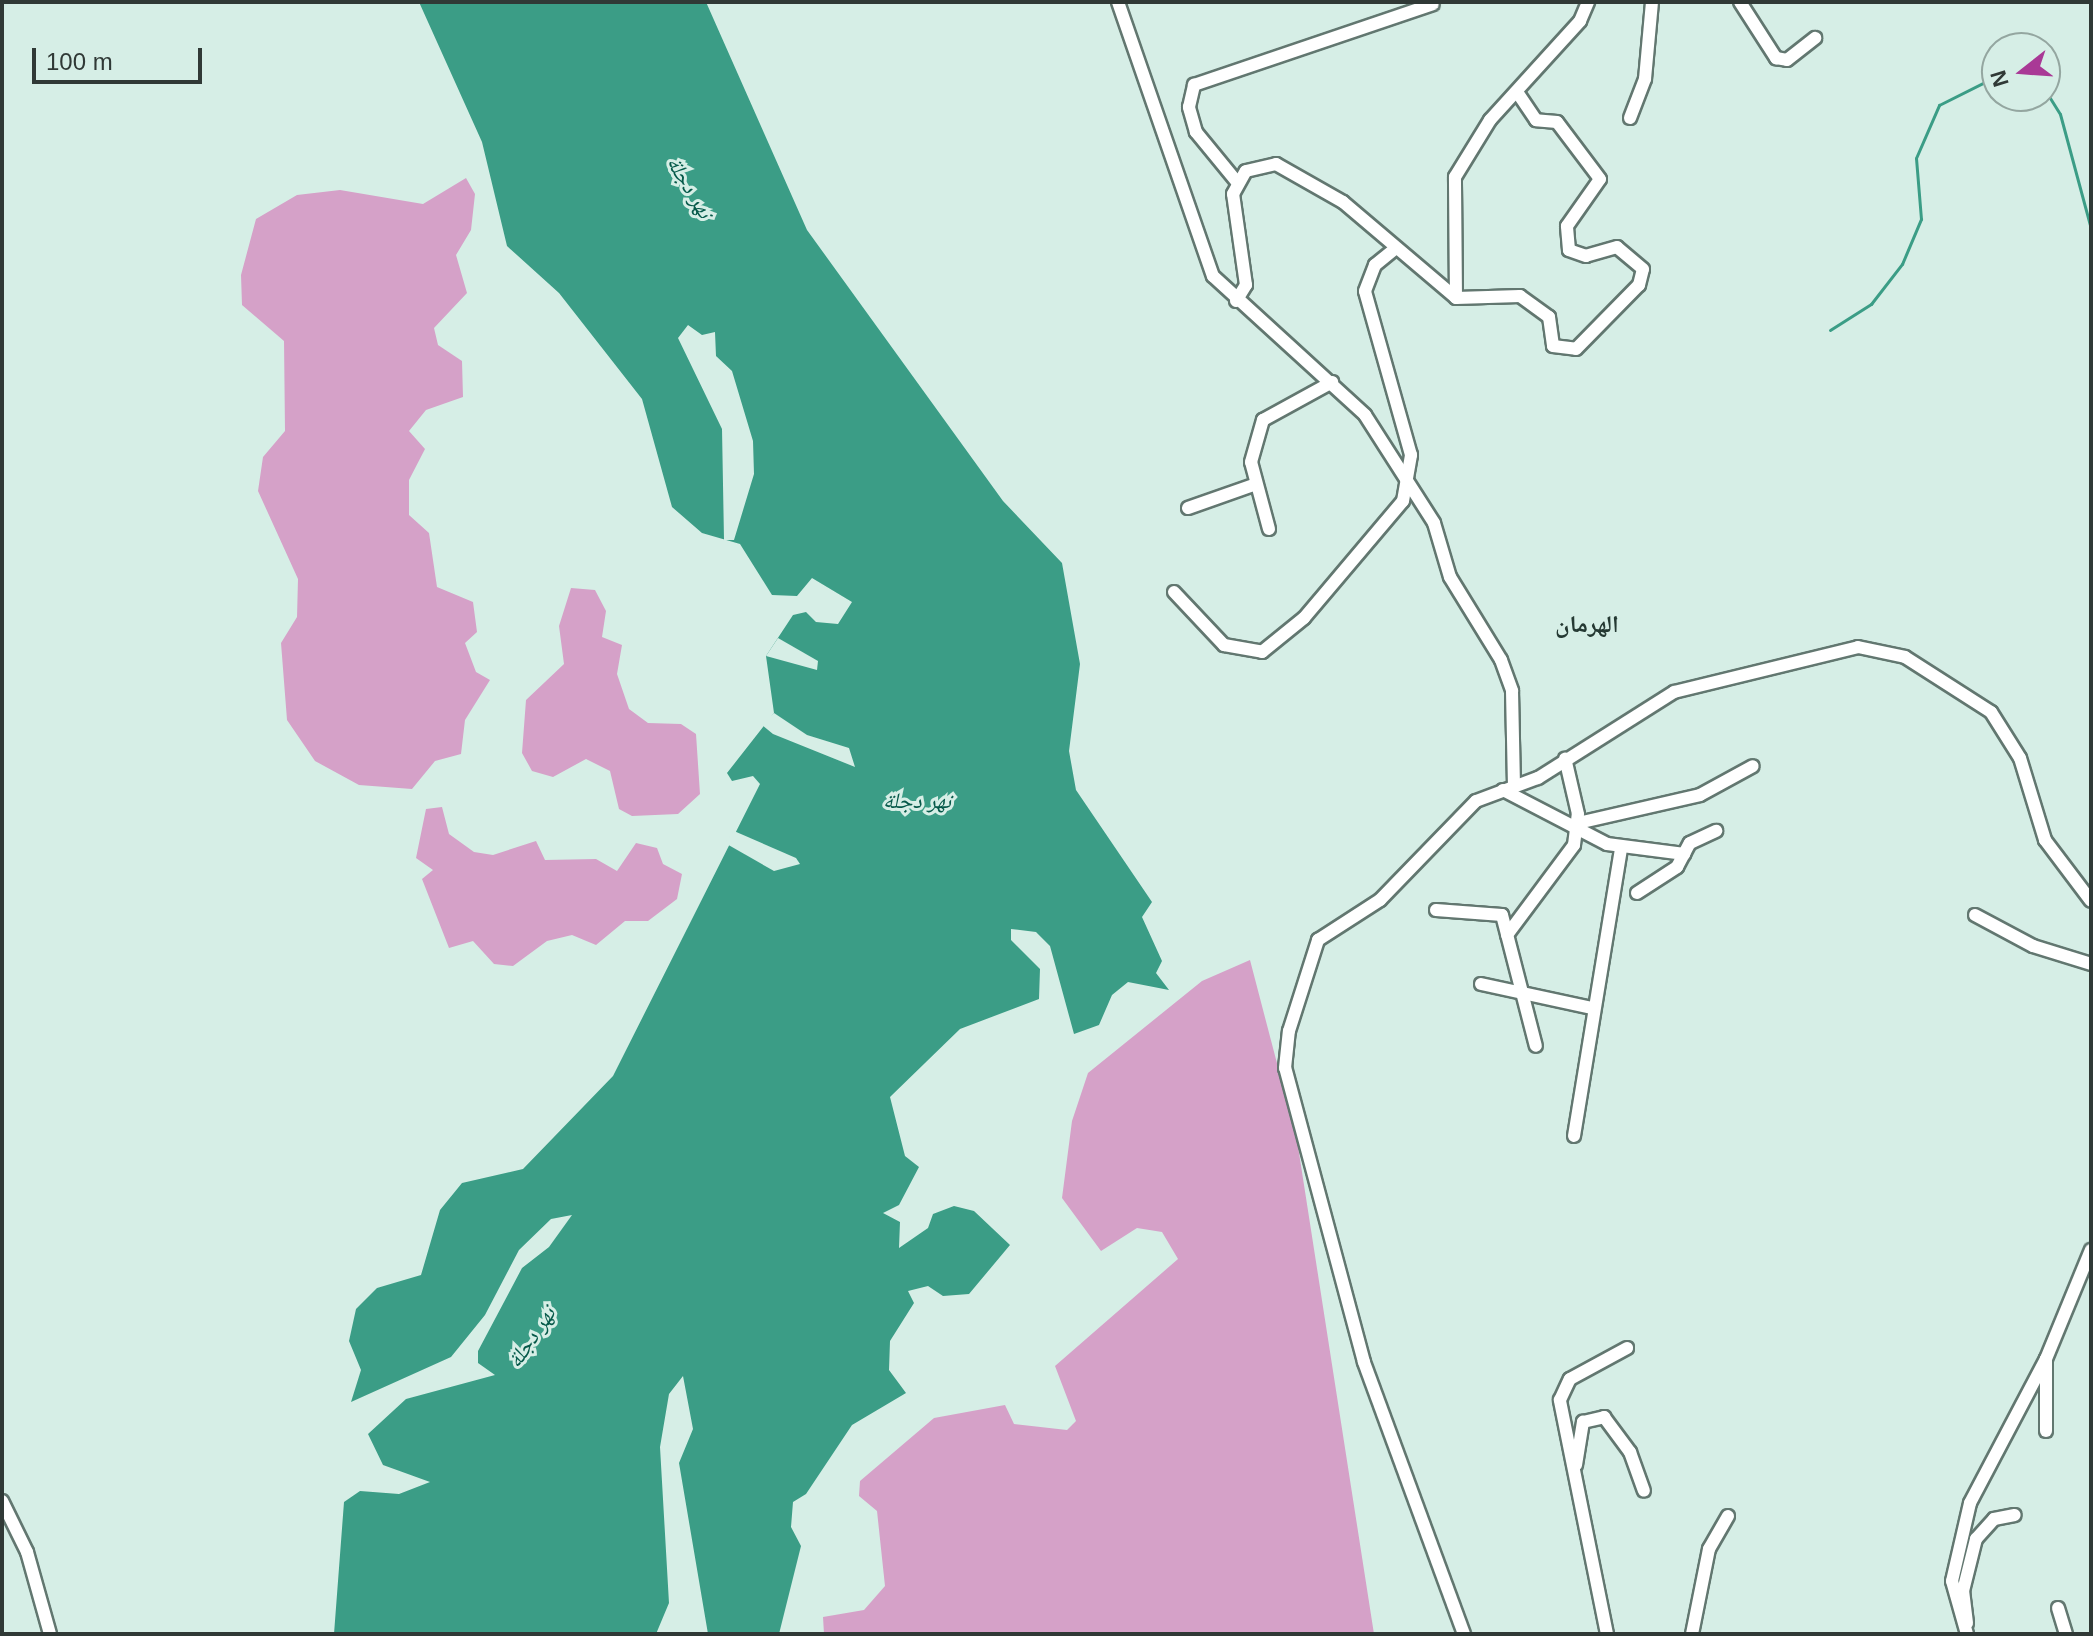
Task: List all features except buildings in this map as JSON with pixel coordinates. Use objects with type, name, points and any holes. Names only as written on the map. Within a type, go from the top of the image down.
[{"type":"street","points":[[1118,2],[1198,244],[1236,301],[1332,382],[1381,434],[1434,523],[1450,577],[1501,660],[1512,691],[1508,788]]},
{"type":"street","points":[[1456,298],[1455,177],[1480,133],[1517,92],[1588,2]]},
{"type":"street","points":[[1630,118],[1645,79],[1652,2]]},
{"type":"street","points":[[1740,2],[1776,58],[1787,60],[1815,38]]},
{"type":"street","points":[[1237,182],[1196,132],[1194,85],[1433,4]]},
{"type":"street","points":[[1236,301],[1246,293],[1231,209],[1237,182],[1259,165],[1293,169],[1456,298],[1520,296],[1549,317],[1550,342],[1566,353],[1642,281],[1643,269],[1622,248],[1586,256],[1569,250],[1567,226],[1600,179],[1557,122],[1536,120],[1517,92]]},
{"type":"street","points":[[1174,592],[1224,645],[1262,652],[1304,618],[1411,486],[1411,455],[1365,291],[1375,265],[1395,249]]},
{"type":"street","points":[[1269,529],[1256,484],[1252,454],[1263,420],[1332,382]]},
{"type":"street","points":[[1188,508],[1256,484]]},
{"type":"street","points":[[1464,1634],[1364,1362],[1284,1053],[1318,940],[1380,900],[1467,808],[1565,758],[1701,682],[1845,649],[1882,649],[1981,703],[2000,722],[2024,770],[2040,830],[2091,901]]},
{"type":"street","points":[[1507,935],[1560,871],[1577,827],[1565,758]]},
{"type":"street","points":[[1577,827],[1700,795],[1753,766]]},
{"type":"street","points":[[1508,788],[1621,848],[1684,854]]},
{"type":"street","points":[[1637,893],[1684,854],[1690,843],[1716,831]]},
{"type":"street","points":[[1574,1136],[1592,1008],[1621,848]]},
{"type":"street","points":[[1436,910],[1499,913],[1536,1046]]},
{"type":"street","points":[[1975,915],[2033,946],[2091,964]]},
{"type":"street","points":[[1481,984],[1592,1008]]},
{"type":"street","points":[[1968,1634],[1952,1581],[1967,1513],[2046,1359],[2091,1250]]},
{"type":"street","points":[[1607,1634],[1562,1392],[1577,1374],[1627,1348]]},
{"type":"street","points":[[2046,1359],[2046,1431]]},
{"type":"street","points":[[1575,1468],[1583,1422],[1604,1417],[1630,1452],[1644,1491]]},
{"type":"street","points":[[3,1507],[27,1552],[50,1634]]},
{"type":"street","points":[[1968,1634],[1963,1595],[1976,1539],[1994,1519],[2015,1515]]},
{"type":"street","points":[[1692,1634],[1709,1549],[1728,1516]]},
{"type":"street","points":[[2058,1608],[2066,1634]]},
{"type":"shaded area","points":[[466,178],[475,194],[471,230],[456,255],[467,293],[434,328],[438,345],[462,361],[463,397],[426,410],[409,431],[425,449],[409,480],[409,515],[429,533],[437,587],[473,602],[477,632],[465,643],[476,672],[490,680],[465,720],[461,754],[435,761],[412,789],[359,785],[315,761],[287,720],[281,643],[297,617],[298,579],[258,491],[263,457],[285,431],[284,341],[242,305],[241,275],[256,219],[297,195],[340,190],[423,204]]},
{"type":"shaded area","points":[[571,588],[595,590],[606,611],[602,637],[622,645],[617,674],[629,709],[648,723],[681,724],[696,734],[700,794],[678,814],[632,816],[619,809],[610,771],[586,759],[553,777],[532,771],[522,753],[526,700],[564,664],[559,626]]},
{"type":"shaded area","points":[[442,807],[449,834],[474,852],[493,855],[536,841],[545,860],[596,859],[617,871],[636,843],[657,848],[663,864],[682,874],[677,899],[648,921],[625,921],[596,945],[572,935],[547,941],[513,966],[494,964],[473,941],[449,948],[422,879],[433,870],[416,858],[426,809]]},
{"type":"shaded area","points":[[1250,960],[1297,1140],[1374,1634],[824,1634],[823,1617],[864,1610],[885,1586],[877,1511],[859,1496],[860,1481],[934,1418],[1005,1405],[1014,1424],[1067,1430],[1076,1421],[1055,1366],[1178,1259],[1162,1232],[1137,1228],[1101,1251],[1062,1198],[1072,1121],[1088,1073],[1202,981]]},
{"type":"water","name":"نهر دجلة","points":[[419,2],[706,2],[807,230],[1003,501],[1062,563],[1080,664],[1069,751],[1076,790],[1152,902],[1142,917],[1162,961],[1156,973],[1169,990],[1128,982],[1112,995],[1099,1025],[1074,1034],[1050,946],[1036,932],[1011,929],[1011,940],[1040,969],[1039,999],[960,1029],[890,1097],[905,1156],[919,1167],[899,1205],[883,1213],[900,1222],[899,1248],[928,1228],[933,1214],[954,1206],[974,1211],[1010,1245],[969,1294],[943,1296],[928,1286],[908,1291],[914,1303],[890,1341],[889,1370],[906,1393],[852,1425],[806,1494],[793,1502],[791,1527],[801,1546],[779,1634],[708,1634],[679,1463],[693,1429],[683,1376],[669,1394],[660,1447],[669,1603],[656,1634],[334,1634],[344,1502],[360,1491],[399,1494],[430,1482],[383,1465],[368,1434],[406,1399],[495,1375],[478,1363],[478,1351],[522,1268],[549,1247],[572,1215],[551,1219],[519,1250],[485,1315],[451,1357],[351,1402],[361,1370],[349,1341],[356,1309],[377,1288],[421,1275],[440,1210],[462,1183],[523,1169],[613,1076],[760,784],[753,776],[732,781],[727,773],[774,713],[766,656],[793,615],[806,612],[816,622],[838,624],[852,602],[812,578],[797,596],[772,595],[740,544],[702,533],[672,507],[642,399],[559,293],[507,246],[482,142]]},
{"type":"pier","points":[[688,325],[702,335],[715,332],[716,356],[732,371],[753,441],[754,474],[734,540],[724,540],[722,429],[678,338]]},
{"type":"pier","points":[[778,638],[818,661],[817,670],[766,656]]},
{"type":"pier","points":[[774,713],[807,735],[849,748],[855,767],[773,734],[762,725]]},
{"type":"pier","points":[[734,831],[796,858],[800,864],[774,871],[725,843]]},
{"type":"waterway","points":[[1830,330],[1871,304],[1902,264],[1921,219],[1916,158],[1939,105],[1981,84]]},
{"type":"waterway","points":[[2059,112],[2091,229]]},
{"type":"district","name":"الهرمان","points":[[1587,624]]}]
